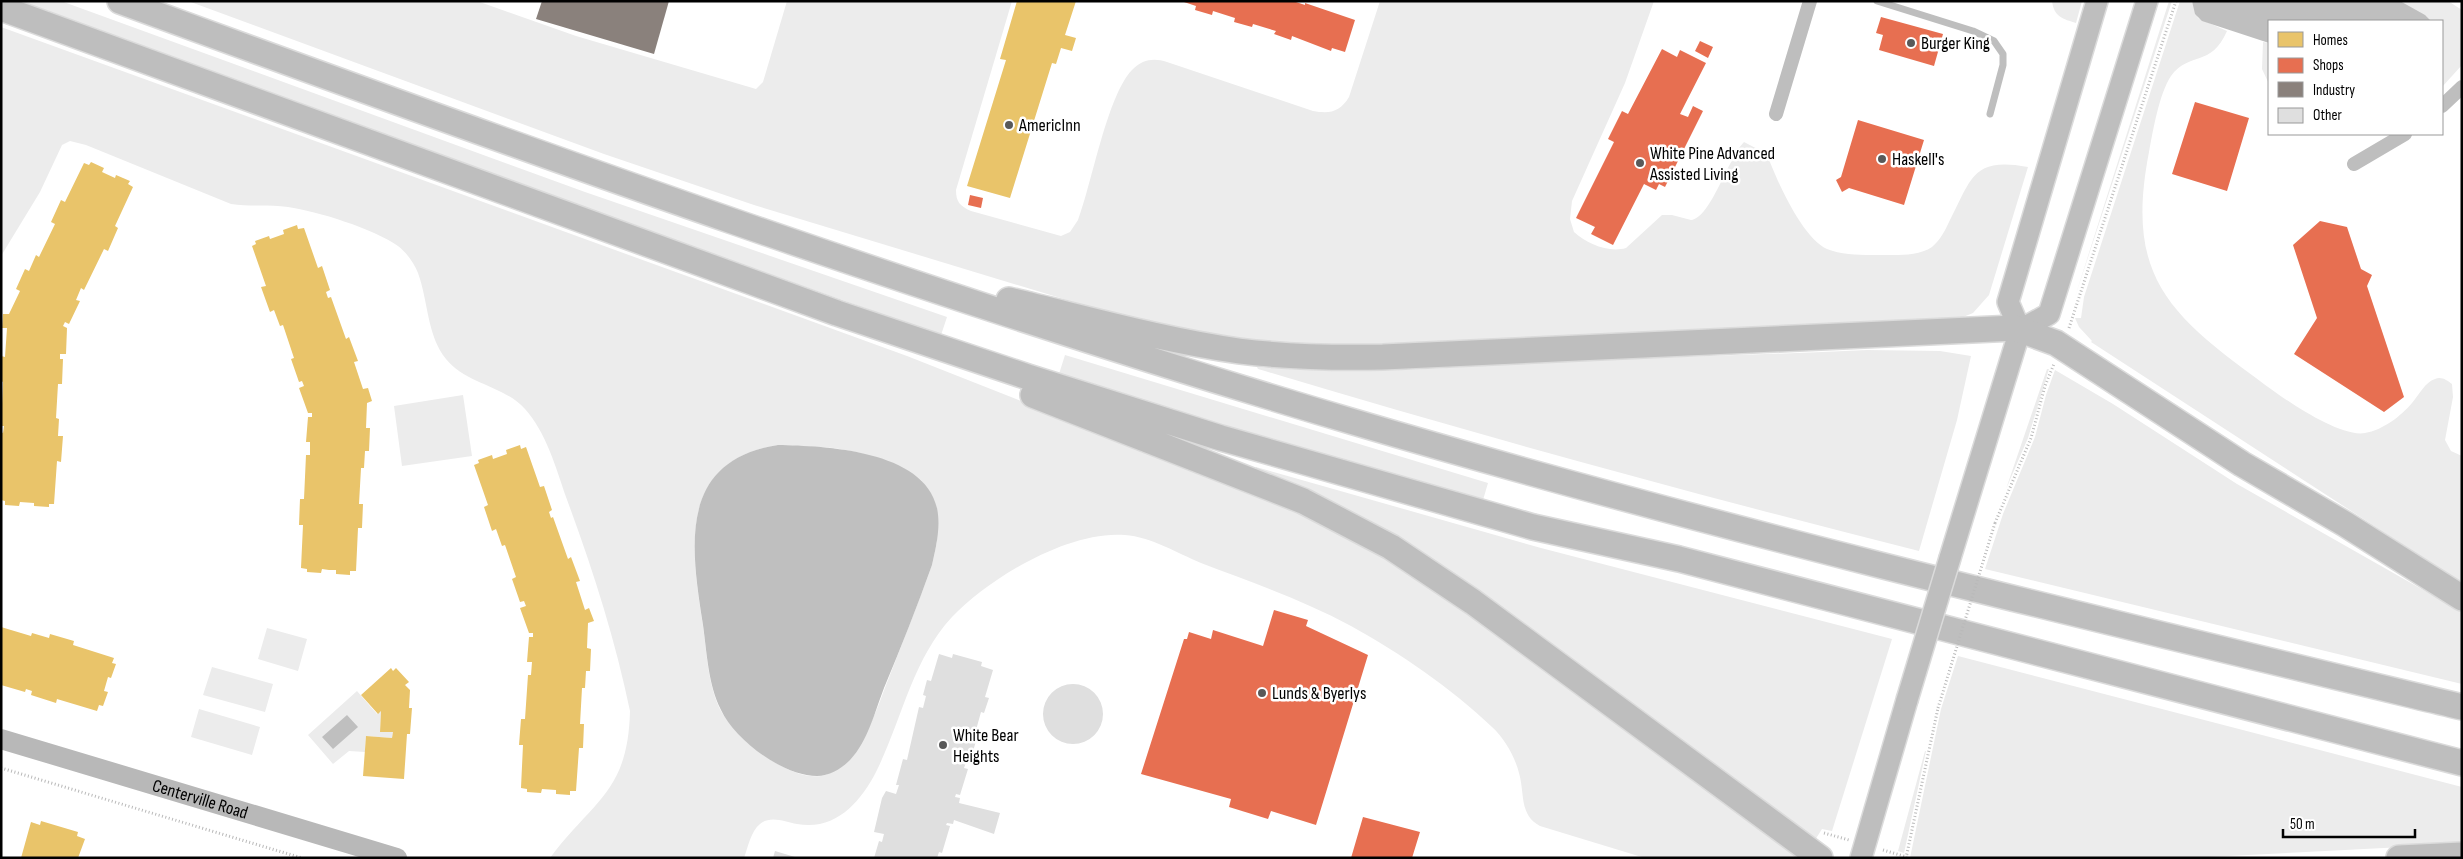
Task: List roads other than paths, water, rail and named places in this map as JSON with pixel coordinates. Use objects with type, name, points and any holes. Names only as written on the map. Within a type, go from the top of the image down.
[{"type":"highway","points":[[120,1],[607,179],[853,264],[1218,381],[1582,488],[1900,572],[2462,707]]},
{"type":"highway","points":[[1,8],[837,313],[1106,402],[1415,495],[1533,527],[1679,560],[2462,763]]},
{"type":"highway","points":[[853,264],[1204,345],[1302,357],[1383,357],[1769,341],[2005,328],[2020,330],[2062,346],[2242,464],[2345,524],[2462,598]]},
{"type":"highway","points":[[837,313],[1034,396],[1282,492],[1369,534],[1432,573],[1820,858]]},
{"type":"highway","points":[[2399,858],[2462,855]]},
{"type":"main road","points":[[1861,858],[1907,700],[2020,330],[2008,302],[2097,1]]},
{"type":"main road","points":[[2020,330],[2048,314],[2147,1]]},
{"type":"main road","name":"Centerville Road","points":[[1,739],[397,858]]},
{"type":"street","points":[[1776,114],[1810,1]]},
{"type":"street","points":[[2443,105],[2462,87]]},
{"type":"street","points":[[2354,164],[2403,135]]},
{"type":"lane","points":[[1877,1],[1973,31],[1994,41],[2003,54],[2003,65],[1990,114]]},
{"type":"place","name":"Burger King","points":[[1911,43]]},
{"type":"place","name":"AmericInn","points":[[1009,125]]},
{"type":"place","name":"Haskell's","points":[[1882,159]]},
{"type":"place","name":"White Pine Advanced Assisted Living","points":[[1640,163]]},
{"type":"place","name":"Lunds & Byerlys","points":[[1262,693]]},
{"type":"place","name":"White Bear Heights","points":[[943,745]]}]
